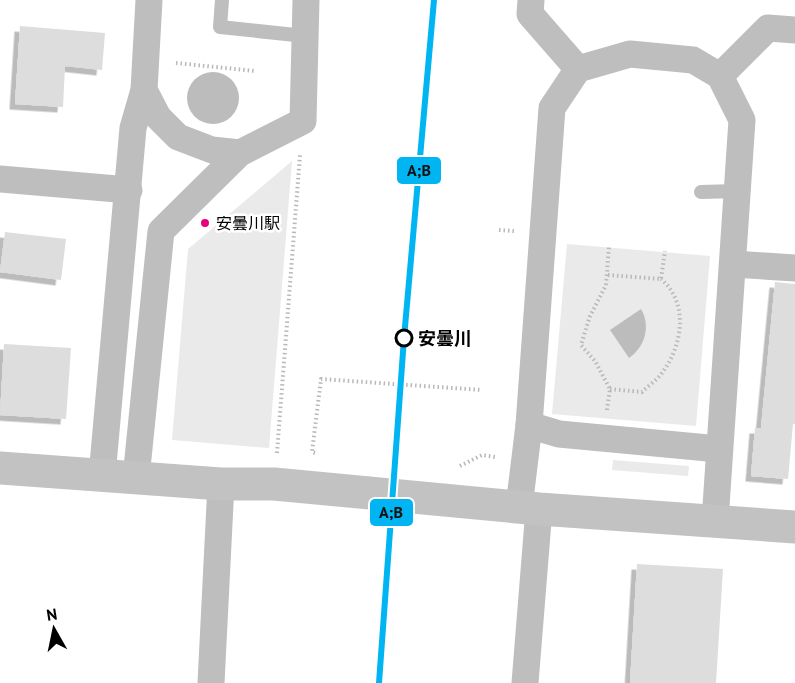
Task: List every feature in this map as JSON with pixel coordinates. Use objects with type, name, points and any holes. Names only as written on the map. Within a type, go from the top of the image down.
[{"type":"street","points":[[102,476],[133,128],[144,90],[148,0]]},
{"type":"street","points":[[136,478],[161,231],[240,153],[303,121],[306,0]]},
{"type":"street","points":[[531,0],[530,14],[578,69]]},
{"type":"street","points":[[720,76],[768,28],[795,30]]},
{"type":"street","points":[[525,683],[530,425],[552,108],[578,69],[630,54],[693,60],[720,76],[742,120],[715,521]]},
{"type":"street","points":[[144,90],[158,117],[178,137],[212,150],[240,153]]},
{"type":"street","points":[[0,179],[129,190]]},
{"type":"street","points":[[733,264],[795,268]]},
{"type":"street","points":[[530,425],[560,434],[719,449]]},
{"type":"street","points":[[0,468],[221,484],[274,484],[529,508],[795,527]]},
{"type":"street","points":[[211,683],[221,484]]},
{"type":"lane","points":[[222,0],[220,27],[305,36]]},
{"type":"lane","points":[[701,192],[737,191]]},
{"type":"path","points":[[176,63],[255,71]]},
{"type":"path","points":[[274,484],[303,121]]},
{"type":"path","points":[[606,419],[610,389],[595,361],[581,345],[608,274],[609,246]]},
{"type":"path","points":[[662,279],[665,250]]},
{"type":"path","points":[[608,274],[662,279],[672,288],[680,309],[675,352],[662,374],[642,392],[610,389]]},
{"type":"path","points":[[324,454],[312,452],[321,379],[482,390]]},
{"type":"path","points":[[450,465],[462,466],[482,456]]},
{"type":"shaded area","points":[[208,72],[218,72],[227,76],[235,84],[239,98],[235,112],[227,120],[218,124],[208,124],[199,120],[191,112],[187,103],[187,93],[191,84],[199,76]]},
{"type":"shaded area","points":[[292,161],[269,448],[172,440],[188,249]]},
{"type":"shaded area","points":[[567,244],[710,256],[696,426],[552,414]]},
{"type":"shaded area","points":[[641,309],[646,322],[645,336],[639,348],[629,358],[610,330]]},
{"type":"shaded area","points":[[613,460],[689,466],[688,476],[612,470]]},
{"type":"building","points":[[20,26],[105,33],[102,70],[65,66],[63,107],[15,104]]},
{"type":"building","points":[[5,232],[66,239],[61,280],[0,272]]},
{"type":"building","points":[[775,282],[795,284],[795,424],[793,424],[788,479],[751,476],[755,428],[761,428]]},
{"type":"building","points":[[4,344],[71,348],[66,419],[0,415]]},
{"type":"building","points":[[637,564],[723,569],[716,683],[630,683]]},
{"type":"transit line","name":"A;B","points":[[379,683],[404,338],[434,0]]},
{"type":"place","name":"安曇川駅","points":[[205,223]]},
{"type":"place","name":"安曇川","points":[[404,338]]}]
